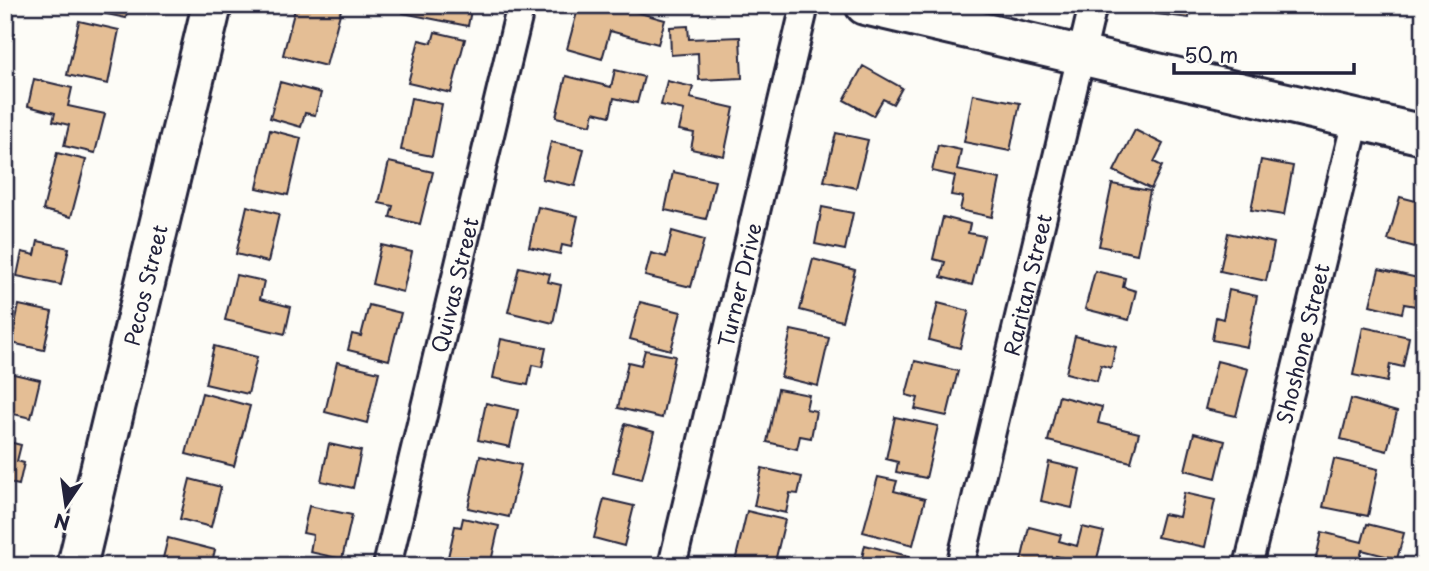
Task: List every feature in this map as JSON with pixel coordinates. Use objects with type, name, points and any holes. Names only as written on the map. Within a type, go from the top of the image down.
[{"type":"main road","name":"Pecos Street","points":[[77,566],[212,5]]},
{"type":"main road","points":[[865,5],[1424,135]]},
{"type":"street","name":"Quivas Street","points":[[387,566],[521,5]]},
{"type":"street","name":"Turner Drive","points":[[673,566],[805,5]]},
{"type":"street","name":"Raritan Street","points":[[960,566],[1093,5]]},
{"type":"street","name":"Shoshone Street","points":[[1248,566],[1356,120]]},
{"type":"building","points":[[98,5],[129,5],[126,18],[97,12]]},
{"type":"building","points":[[296,5],[342,6],[326,66],[283,55]]},
{"type":"building","points":[[405,5],[472,5],[468,26],[403,13]]},
{"type":"building","points":[[579,5],[611,5],[665,20],[658,44],[610,31],[602,59],[567,49]]},
{"type":"building","points":[[1157,5],[1191,5],[1189,18],[1156,14]]},
{"type":"building","points":[[79,21],[119,30],[108,84],[67,75]]},
{"type":"building","points":[[688,26],[689,39],[740,37],[742,78],[699,80],[698,53],[671,55],[670,27]]},
{"type":"building","points":[[435,32],[465,39],[451,93],[408,83],[419,40],[432,43]]},
{"type":"building","points":[[863,66],[902,88],[893,104],[883,99],[873,116],[844,100]]},
{"type":"building","points":[[615,70],[644,77],[637,103],[614,98],[610,116],[594,112],[591,125],[556,117],[566,76],[611,87]]},
{"type":"building","points":[[34,79],[72,88],[68,106],[105,114],[95,153],[64,146],[69,125],[53,121],[55,113],[28,106]]},
{"type":"building","points":[[667,81],[693,87],[690,98],[734,108],[724,156],[691,149],[694,133],[679,130],[684,110],[661,105]]},
{"type":"building","points":[[280,82],[321,93],[315,115],[305,113],[301,127],[270,118]]},
{"type":"building","points":[[973,94],[1020,103],[1010,151],[964,142]]},
{"type":"building","points":[[411,98],[442,104],[432,156],[401,150]]},
{"type":"building","points":[[270,130],[301,138],[288,195],[257,188]]},
{"type":"building","points":[[1135,130],[1163,144],[1154,162],[1162,166],[1151,189],[1114,171]]},
{"type":"building","points":[[836,133],[868,140],[856,188],[824,181]]},
{"type":"building","points":[[551,142],[584,149],[575,186],[542,179]]},
{"type":"building","points":[[938,145],[961,150],[957,170],[1000,179],[992,217],[960,210],[963,197],[951,195],[955,176],[932,171]]},
{"type":"building","points":[[57,153],[86,160],[71,217],[43,210]]},
{"type":"building","points":[[1261,160],[1293,166],[1284,215],[1251,210]]},
{"type":"building","points":[[389,162],[433,172],[420,224],[390,217],[393,206],[379,203]]},
{"type":"building","points":[[673,172],[715,181],[706,219],[665,210]]},
{"type":"building","points":[[1112,184],[1150,191],[1137,254],[1099,246]]},
{"type":"building","points":[[1400,197],[1424,203],[1424,230],[1419,248],[1388,240]]},
{"type":"building","points":[[247,206],[279,214],[268,262],[236,254]]},
{"type":"building","points":[[538,207],[578,216],[571,247],[562,245],[560,254],[529,247]]},
{"type":"building","points":[[822,207],[853,213],[845,250],[815,244]]},
{"type":"building","points":[[943,217],[970,224],[968,233],[984,236],[972,285],[941,277],[945,262],[933,259]]},
{"type":"building","points":[[672,231],[704,240],[691,287],[645,276],[651,253],[666,257]]},
{"type":"building","points":[[1228,233],[1274,243],[1266,281],[1220,271]]},
{"type":"building","points":[[38,241],[69,248],[61,285],[17,276],[22,252],[35,255]]},
{"type":"building","points":[[381,245],[412,252],[403,292],[372,284]]},
{"type":"building","points":[[813,259],[855,270],[842,321],[800,310]]},
{"type":"building","points":[[519,267],[550,274],[548,282],[561,285],[553,323],[508,312]]},
{"type":"building","points":[[1379,269],[1422,279],[1416,306],[1404,304],[1402,313],[1370,305]]},
{"type":"building","points":[[1095,271],[1125,278],[1123,287],[1136,291],[1129,320],[1085,309]]},
{"type":"building","points":[[236,275],[264,281],[260,299],[291,307],[285,334],[225,320]]},
{"type":"building","points":[[1229,290],[1257,296],[1247,347],[1212,340],[1216,317],[1223,319]]},
{"type":"building","points":[[640,302],[681,312],[671,350],[630,339]]},
{"type":"building","points":[[938,303],[969,311],[960,348],[929,340]]},
{"type":"building","points":[[19,305],[52,312],[44,350],[11,343]]},
{"type":"building","points":[[369,305],[401,313],[389,360],[348,350],[352,334],[361,336]]},
{"type":"building","points":[[1363,327],[1409,337],[1403,367],[1390,364],[1387,382],[1353,375]]},
{"type":"building","points":[[791,330],[829,338],[818,386],[781,377]]},
{"type":"building","points":[[1075,336],[1116,346],[1111,368],[1101,365],[1097,381],[1066,373]]},
{"type":"building","points":[[501,339],[546,348],[542,367],[532,365],[528,385],[493,378]]},
{"type":"building","points":[[214,346],[257,357],[248,394],[205,384]]},
{"type":"building","points":[[645,350],[675,356],[662,418],[618,408],[628,362],[641,365]]},
{"type":"building","points":[[915,361],[958,371],[947,416],[915,409],[918,398],[906,395]]},
{"type":"building","points":[[1217,361],[1248,369],[1236,416],[1205,409]]},
{"type":"building","points":[[337,362],[379,372],[367,423],[325,412]]},
{"type":"building","points":[[5,372],[40,380],[31,418],[5,412]]},
{"type":"building","points":[[778,389],[809,395],[806,409],[816,411],[811,438],[800,436],[797,449],[767,442]]},
{"type":"building","points":[[202,393],[250,406],[234,466],[186,454]]},
{"type":"building","points":[[1059,396],[1102,407],[1098,423],[1139,433],[1131,462],[1048,441]]},
{"type":"building","points":[[1351,399],[1397,412],[1387,451],[1341,439]]},
{"type":"building","points":[[486,403],[518,410],[510,447],[478,440]]},
{"type":"building","points":[[895,417],[938,426],[926,478],[896,472],[898,462],[886,459]]},
{"type":"building","points":[[625,424],[654,432],[642,479],[613,472]]},
{"type":"building","points":[[1194,433],[1225,441],[1216,478],[1185,470]]},
{"type":"building","points":[[5,441],[21,445],[17,461],[24,463],[19,485],[5,482]]},
{"type":"building","points":[[329,444],[361,451],[353,488],[321,481]]},
{"type":"building","points":[[480,456],[521,465],[509,517],[468,508]]},
{"type":"building","points":[[1334,459],[1378,469],[1368,516],[1323,507]]},
{"type":"building","points":[[1049,462],[1080,469],[1072,508],[1041,501]]},
{"type":"building","points":[[762,468],[802,477],[798,494],[790,493],[786,513],[754,506]]},
{"type":"building","points":[[878,477],[897,481],[894,491],[925,499],[913,545],[863,532]]},
{"type":"building","points":[[190,479],[221,487],[211,527],[180,519]]},
{"type":"building","points":[[1184,493],[1215,500],[1205,547],[1157,537],[1163,514],[1179,517]]},
{"type":"building","points":[[604,499],[634,506],[624,546],[594,538]]},
{"type":"building","points":[[309,506],[352,515],[342,559],[310,552],[313,535],[303,533]]},
{"type":"building","points":[[747,511],[785,520],[774,566],[734,566]]},
{"type":"building","points":[[463,518],[499,526],[490,566],[446,566],[455,526],[461,527]]},
{"type":"building","points":[[1367,524],[1404,533],[1397,559],[1362,550],[1358,566],[1314,566],[1322,532],[1362,542]]},
{"type":"building","points":[[1029,527],[1061,535],[1059,541],[1077,546],[1082,527],[1104,532],[1095,566],[1056,556],[1054,566],[1020,566]]},
{"type":"building","points":[[168,538],[215,550],[211,566],[161,566]]},
{"type":"building","points":[[865,545],[908,556],[906,566],[860,566]]},
{"type":"building","points":[[592,558],[623,566],[590,566]]}]
